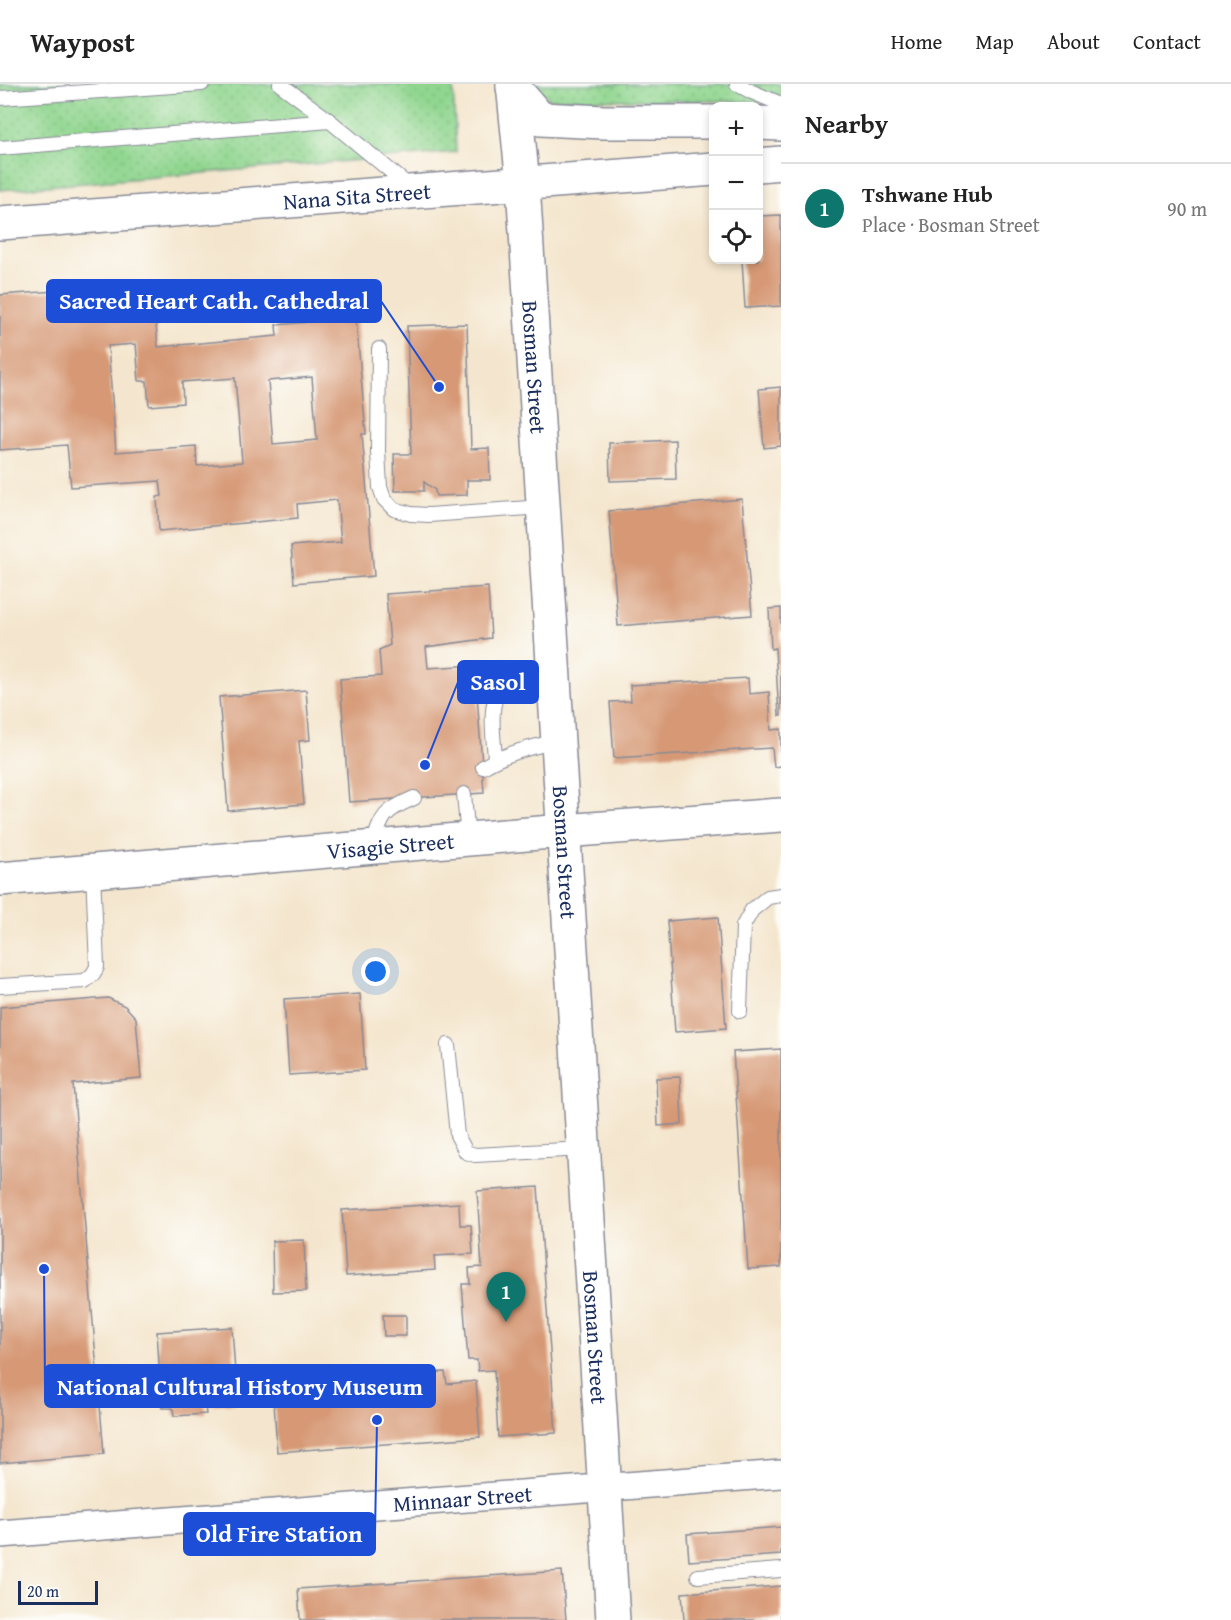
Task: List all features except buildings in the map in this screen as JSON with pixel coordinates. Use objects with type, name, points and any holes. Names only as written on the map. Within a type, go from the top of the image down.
[{"type":"main road","points":[[513,85],[540,119],[604,122],[709,122]]},
{"type":"main road","name":"Bosman Street","points":[[513,85],[523,184],[613,1620]]},
{"type":"main road","points":[[763,123],[781,124]]},
{"type":"main road","points":[[763,165],[781,163]]},
{"type":"main road","name":"Nana Sita Street","points":[[0,223],[709,168]]},
{"type":"main road","name":"Visagie Street","points":[[0,879],[563,831],[781,815]]},
{"type":"street","name":"Minnaar Street","points":[[0,1534],[781,1474]]},
{"type":"lane","points":[[0,98],[202,84]]},
{"type":"lane","points":[[280,84],[330,121],[416,192]]},
{"type":"lane","points":[[737,84],[781,104]]},
{"type":"lane","points":[[0,148],[330,121]]},
{"type":"lane","points":[[379,349],[380,487],[384,499],[394,509],[411,514],[429,515],[542,507]]},
{"type":"lane","points":[[553,663],[512,676],[500,686],[493,703],[489,764],[529,748],[558,741]]},
{"type":"lane","points":[[464,794],[468,839]]},
{"type":"lane","points":[[372,847],[381,819],[394,806],[414,798]]},
{"type":"lane","points":[[0,986],[85,981],[93,974],[97,967],[93,871]]},
{"type":"lane","points":[[740,1011],[742,926],[752,910],[768,897],[781,895]]},
{"type":"lane","points":[[448,1045],[457,1135],[466,1152],[475,1155],[583,1149]]},
{"type":"lane","points":[[698,1576],[781,1570]]},
{"type":"green space","points":[[0,84],[453,84],[456,152],[0,190]]},
{"type":"green space","points":[[533,84],[781,84],[781,102],[549,99]]},
{"type":"place","name":"Sacred Heart Cath. Cathedral","points":[[439,387]]},
{"type":"place","name":"Sasol","points":[[425,765]]},
{"type":"place","name":"National Cultural History Museum","points":[[44,1269]]},
{"type":"place","name":"Tshwane Hub","points":[[506,1322]]},
{"type":"place","name":"Old Fire Station","points":[[377,1420]]}]
